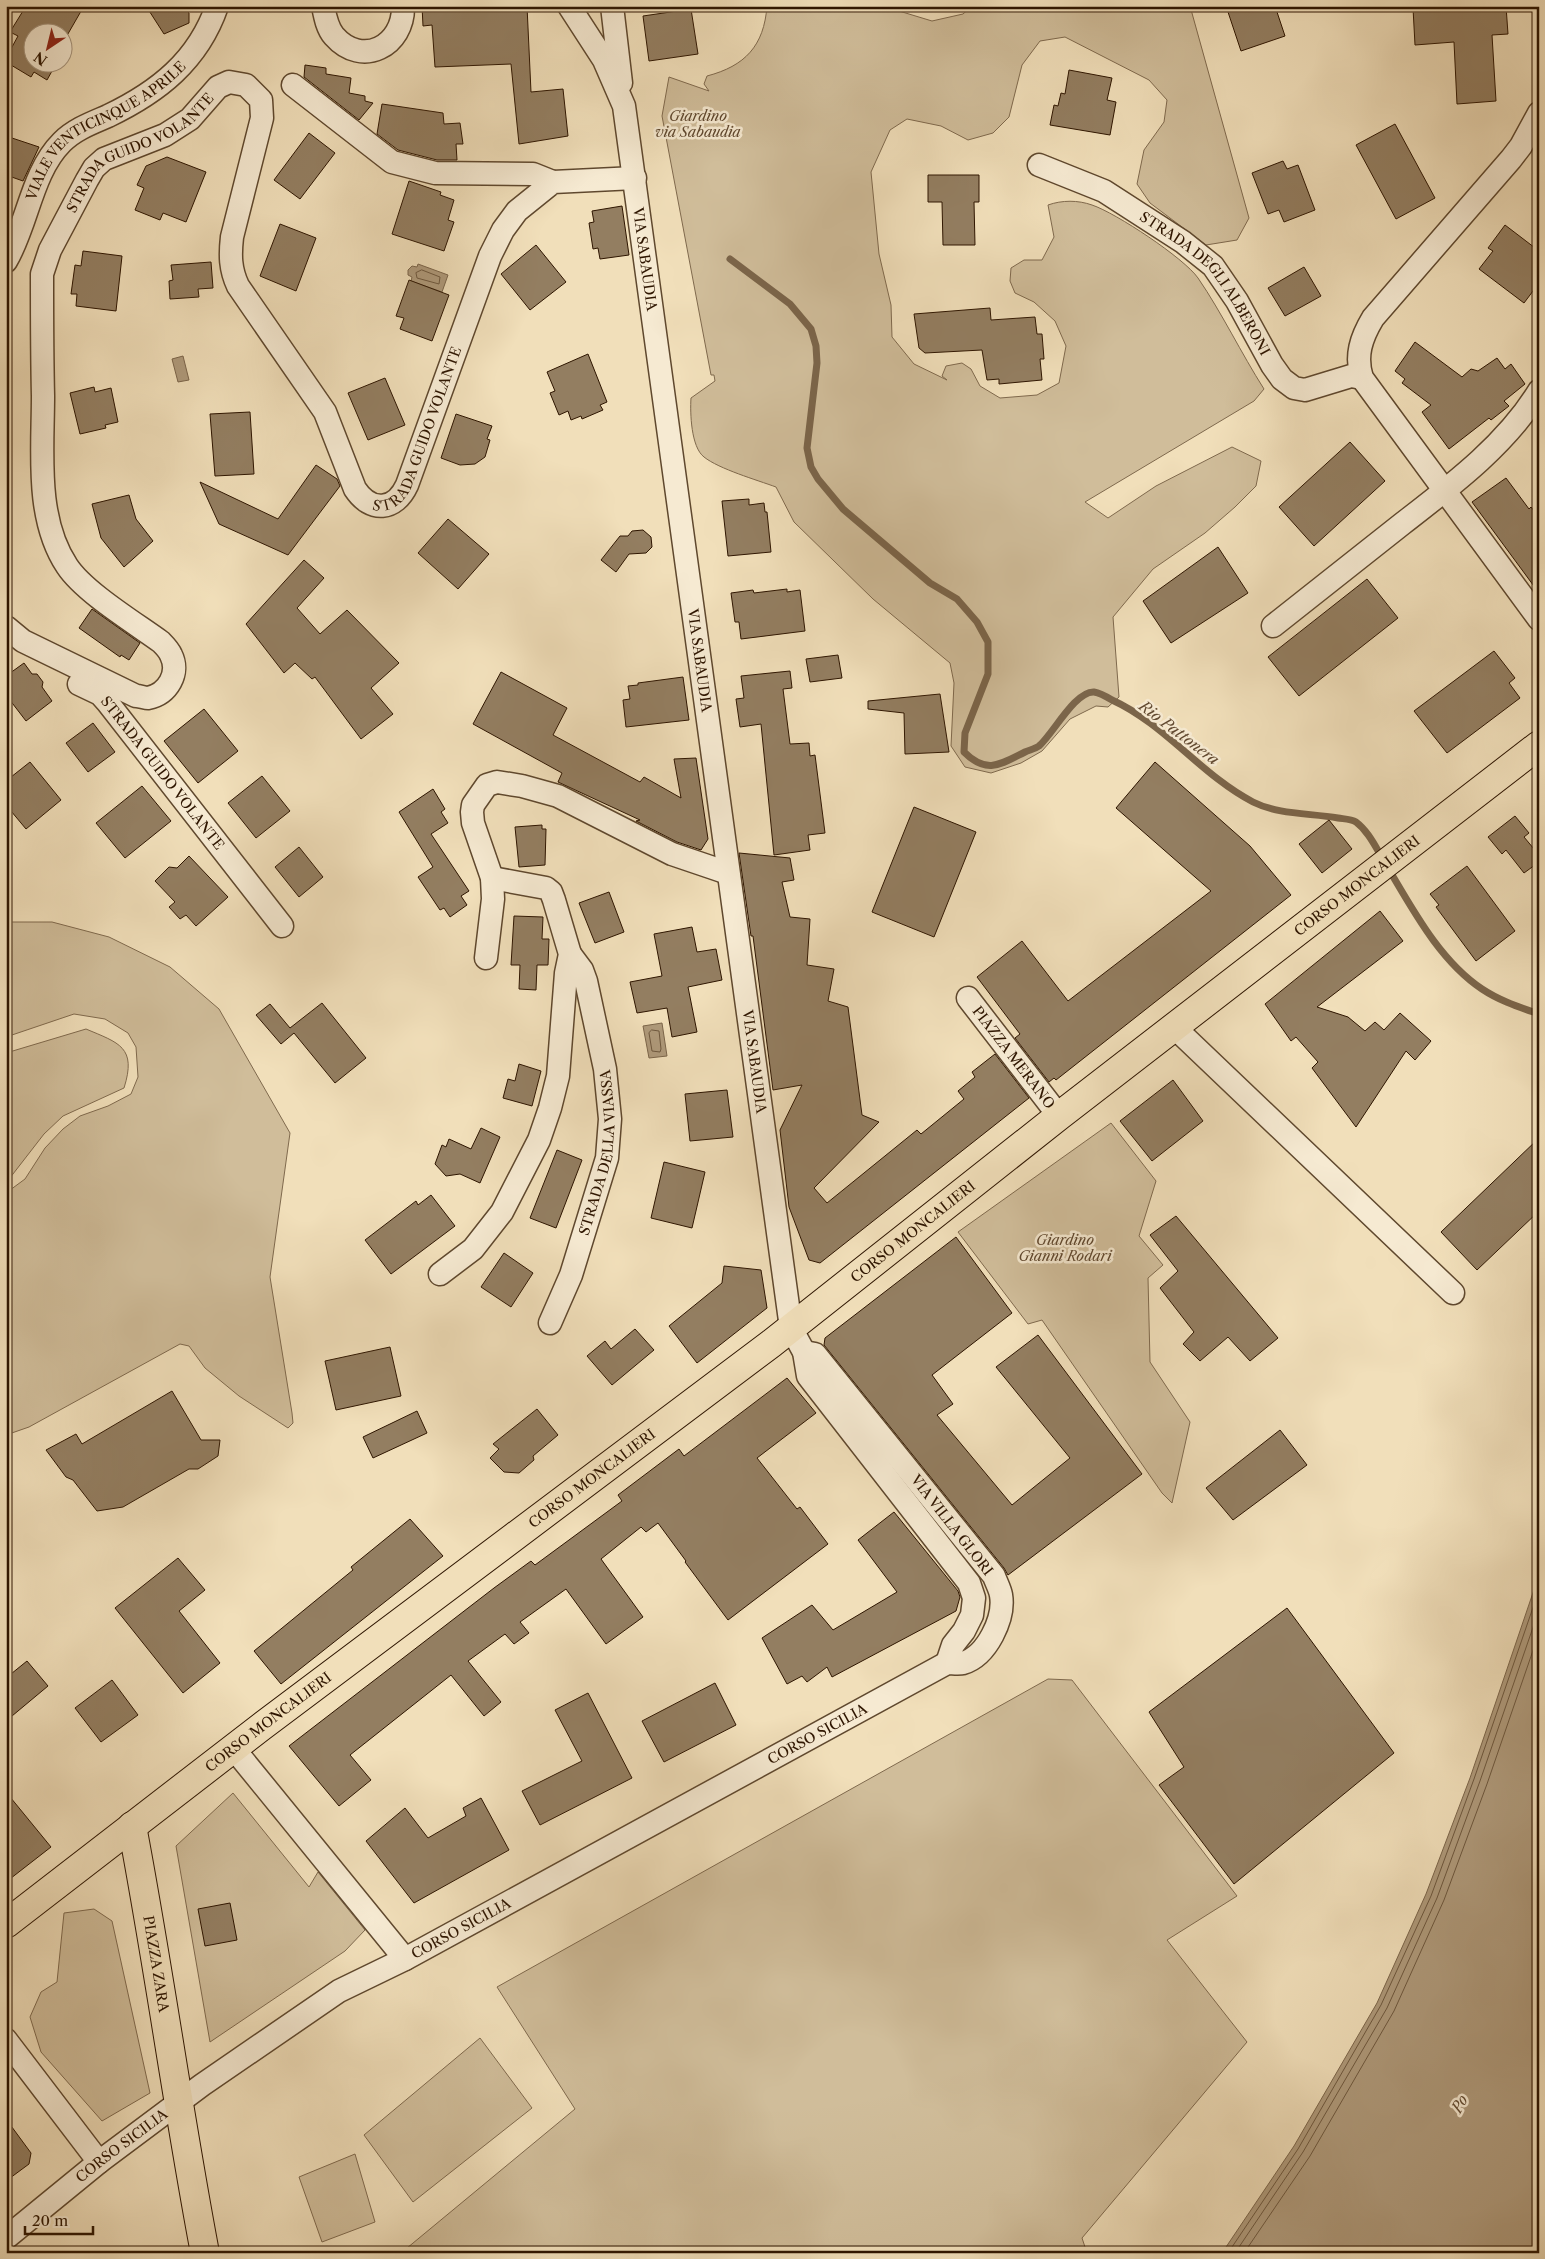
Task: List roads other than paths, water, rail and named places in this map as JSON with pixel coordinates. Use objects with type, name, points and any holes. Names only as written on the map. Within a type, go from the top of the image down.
[{"type":"main road","name":"CORSO MONCALIERI","points":[[6,1924],[132,1826],[791,1328],[1059,1116],[1539,745]]},
{"type":"main road","name":"PIAZZA ZARA","points":[[132,1826],[185,2147],[205,2253]]},
{"type":"street","name":"VIALE VENTICINQUE APRILE","points":[[6,261],[42,173],[52,154],[63,140],[83,127],[152,93],[166,82],[200,42],[217,6]]},
{"type":"street","points":[[322,6],[333,35],[348,48],[364,52],[378,50],[393,36],[403,17],[402,6]]},
{"type":"street","name":"VIA SABAUDIA","points":[[569,6],[604,60],[624,106],[791,1328]]},
{"type":"street","points":[[612,6],[624,106]]},
{"type":"street","name":"STRADA GUIDO VOLANTE","points":[[6,627],[28,644],[136,696],[148,698],[160,692],[170,684],[175,675],[171,654],[162,642],[83,584],[67,566],[51,532],[47,512],[43,467],[42,274],[50,250],[87,180],[94,168],[104,158],[165,135],[190,119],[218,87],[229,82],[246,85],[261,100],[262,118],[232,237],[230,255],[232,273],[238,286],[325,412],[355,489],[360,497],[368,503],[383,506],[392,503],[402,496],[407,485],[487,265],[503,230],[517,211],[553,182]]},
{"type":"street","points":[[292,85],[392,162],[435,173],[533,174],[553,182],[635,178]]},
{"type":"street","points":[[1539,114],[1521,146],[1511,159],[1373,318],[1365,331],[1358,365],[1362,378],[1539,619]]},
{"type":"street","name":"STRADA DEGLI ALBERONI","points":[[1039,165],[1104,191],[1183,242],[1213,266],[1237,302],[1272,365],[1282,379],[1294,388],[1305,390],[1351,376],[1362,378]]},
{"type":"street","points":[[1273,626],[1444,491],[1495,445],[1519,419],[1539,391]]},
{"type":"street","name":"STRADA GUIDO VOLANTE","points":[[28,644],[29,657],[35,662],[100,694],[282,926]]},
{"type":"street","points":[[486,958],[493,899],[492,878],[473,823],[472,812],[473,805],[487,785],[497,782],[522,786],[558,796],[672,854],[728,873]]},
{"type":"street","name":"STRADA DELLA VIASSA","points":[[492,878],[534,885],[551,892],[570,954],[582,970],[586,981],[605,1069],[610,1119],[607,1158],[571,1275],[550,1323]]},
{"type":"street","name":"STRADA DELLA VIASSA","points":[[440,1274],[472,1249],[502,1212],[539,1140],[558,1076],[566,973],[570,954]]},
{"type":"street","name":"PIAZZA MERANO","points":[[968,998],[1059,1116]]},
{"type":"street","points":[[1174,1027],[1453,1293]]},
{"type":"street","name":"VIA VILLA GLORI","points":[[791,1328],[804,1352],[815,1354],[994,1576],[1001,1594],[1001,1610],[996,1628],[987,1644],[974,1656],[963,1663],[947,1663]]},
{"type":"street","name":"CORSO SICILIA","points":[[6,2238],[100,2162],[179,2102],[339,1991],[405,1959],[947,1663]]},
{"type":"street","points":[[234,1749],[405,1959]]},
{"type":"street","points":[[6,2040],[100,2162]]},
{"type":"water","points":[[418,264],[448,275],[442,292],[411,281],[412,277],[408,275],[408,270],[412,266],[417,267]]},
{"type":"water","points":[[183,356],[189,380],[178,382],[172,359]]},
{"type":"water","points":[[662,1023],[667,1056],[649,1058],[643,1026]]},
{"type":"water","name":"Po","points":[[1539,1575],[1539,2253],[1222,2253],[1294,2146],[1377,2003],[1426,1894],[1470,1778]]},
{"type":"waterway","name":"Rio Pattonera","points":[[730,259],[790,304],[811,329],[816,346],[817,363],[807,448],[811,467],[818,479],[843,509],[930,583],[957,599],[977,622],[988,642],[988,674],[965,733],[964,752],[980,763],[994,765],[1036,748],[1045,740],[1079,698],[1094,692],[1106,696],[1149,722],[1216,778],[1253,802],[1273,809],[1347,819],[1356,822],[1368,834],[1383,859]]},
{"type":"waterway","name":"Rio Pattonera","points":[[1388,868],[1429,934],[1453,964],[1482,989],[1510,1003],[1539,1014]]},
{"type":"park label","name":"Giardino via Sabaudia","points":[[698,124]]},
{"type":"park label","name":"Giardino Gianni Rodari","points":[[1065,1248]]}]
